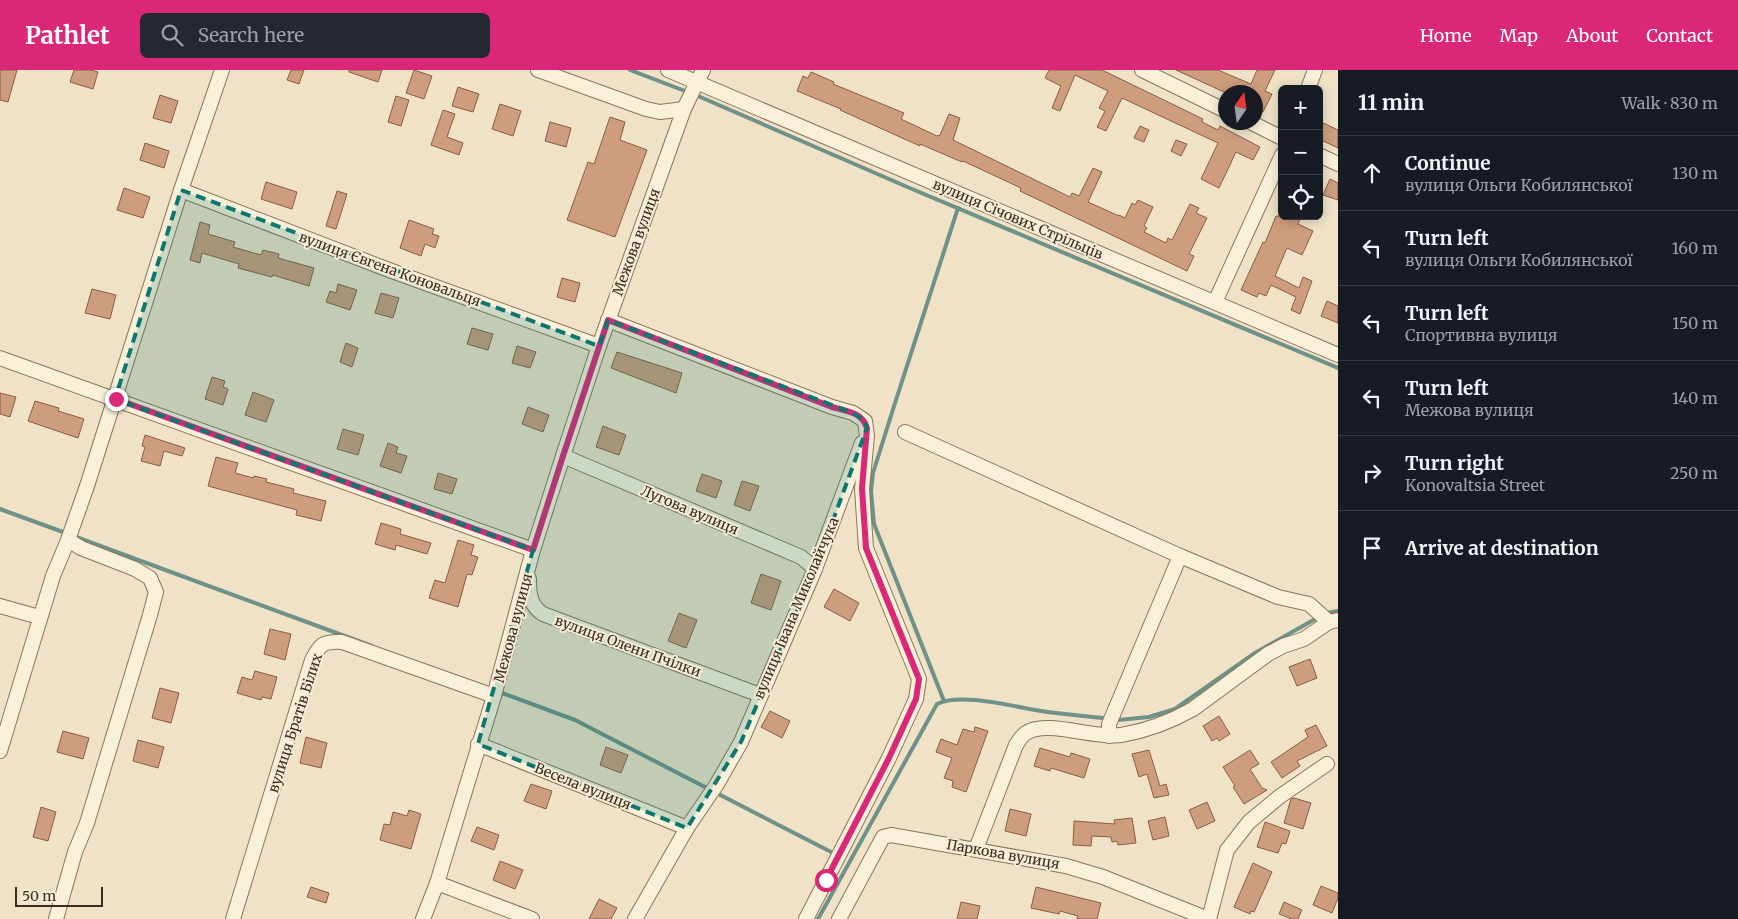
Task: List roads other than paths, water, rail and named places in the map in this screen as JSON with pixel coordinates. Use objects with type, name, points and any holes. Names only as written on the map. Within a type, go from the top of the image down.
[{"type":"street","points":[[0,751],[39,617],[68,540],[116,399],[181,190],[222,70]]},
{"type":"street","points":[[538,70],[646,109],[660,112],[684,109]]},
{"type":"street","name":"вулиця Січових Стрільців","points":[[668,70],[1338,355]]},
{"type":"street","name":"Межова вулиця","points":[[423,919],[437,883],[494,696],[533,550],[599,346],[684,109],[703,70]]},
{"type":"street","points":[[1142,70],[1218,106]]},
{"type":"street","points":[[1309,85],[1315,70]]},
{"type":"street","points":[[1263,128],[1278,136]]},
{"type":"street","points":[[1323,157],[1338,164]]},
{"type":"street","points":[[1214,302],[1278,164]]},
{"type":"street","name":"вулиця Євгена Коновальця","points":[[181,190],[389,270],[599,346]]},
{"type":"street","points":[[608,320],[832,407],[853,413],[865,421],[867,432],[862,488],[866,548],[919,679],[916,699],[889,758],[806,919]]},
{"type":"street","points":[[0,358],[533,550]]},
{"type":"street","name":"вулиця Івана Миколайчука","points":[[635,919],[687,828],[741,742],[815,569],[867,432]]},
{"type":"street","points":[[905,432],[1180,556],[1278,597],[1309,604],[1333,621],[1304,639],[1283,646],[1263,658],[1181,716],[1132,732],[1110,736],[1042,727],[1026,732],[1016,745],[976,849]]},
{"type":"street","name":"Лугова вулиця","points":[[563,456],[801,557],[815,569]]},
{"type":"street","points":[[56,919],[75,852],[87,823],[156,592],[150,578],[135,569],[81,548],[68,540]]},
{"type":"street","points":[[1110,736],[1109,724],[1180,556]]},
{"type":"street","name":"вулиця Олени Пчілки","points":[[528,569],[529,590],[533,604],[543,614],[760,695]]},
{"type":"street","points":[[0,606],[39,617]]},
{"type":"street","name":"вулиця Братів Білих","points":[[233,919],[312,660],[318,648],[328,642],[342,642],[494,696]]},
{"type":"street","name":"Весела вулиця","points":[[478,744],[687,828]]},
{"type":"street","points":[[1208,919],[1226,850],[1249,822],[1279,797],[1327,764]]},
{"type":"street","name":"Паркова вулиця","points":[[839,919],[883,837],[891,835],[976,849],[1085,871],[1208,919]]},
{"type":"street","points":[[437,883],[532,919]]},
{"type":"waterway","points":[[630,70],[685,91]]},
{"type":"waterway","points":[[698,96],[912,189],[1338,368]]},
{"type":"waterway","points":[[944,701],[874,524],[871,491],[873,473],[958,208]]},
{"type":"waterway","points":[[0,509],[63,532]]},
{"type":"waterway","points":[[76,537],[372,646]]},
{"type":"waterway","points":[[1327,613],[1338,611]]},
{"type":"waterway","points":[[1118,720],[1149,717],[1175,709],[1255,653],[1317,618]]},
{"type":"waterway","points":[[502,693],[575,720],[835,854]]},
{"type":"waterway","points":[[818,919],[937,704],[959,699],[973,700],[1041,711],[1103,718]]}]
